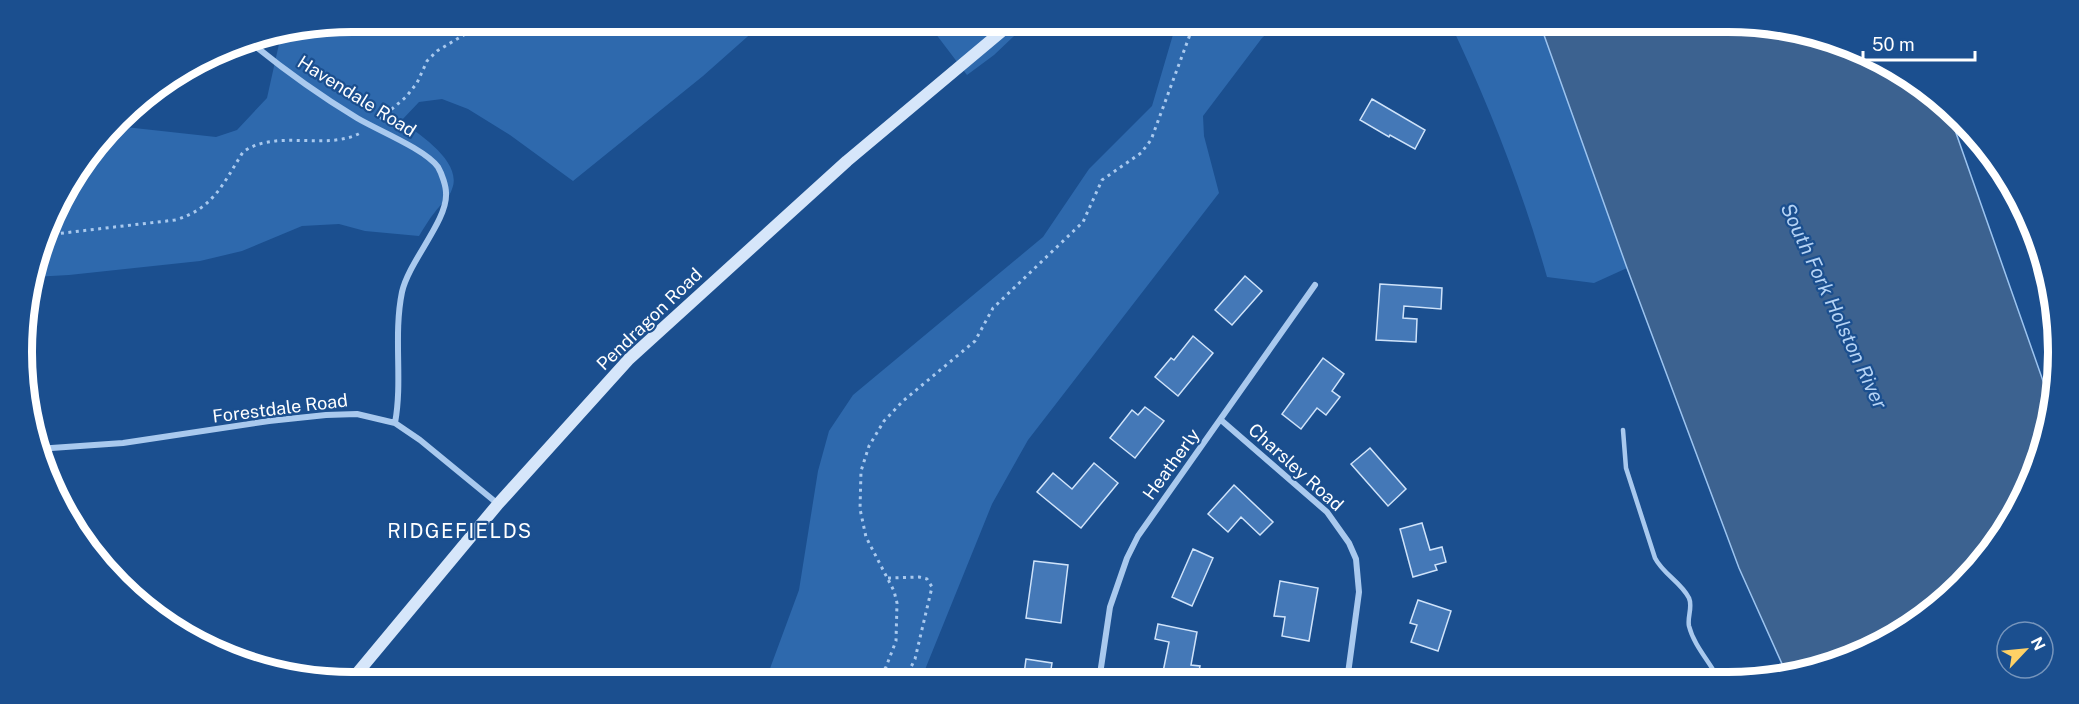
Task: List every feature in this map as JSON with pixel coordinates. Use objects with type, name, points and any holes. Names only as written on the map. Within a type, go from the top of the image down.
[{"type":"street","name":"Pendragon Road","points":[[358,672],[498,504],[629,359],[847,161],[1001,32]]},
{"type":"street","name":"Havendale Road","points":[[256,46],[329,99],[424,155],[438,167],[447,195],[442,213],[414,261],[402,290],[398,319],[399,403],[395,423]]},
{"type":"street","name":"Heatherly","points":[[1100,672],[1110,607],[1126,558],[1157,508],[1315,285]]},
{"type":"street","name":"Forestdale Road","points":[[47,448],[123,443],[326,415],[357,414],[395,423],[420,440],[498,504]]},
{"type":"street","name":"Charsley Road","points":[[1221,420],[1310,496],[1333,519],[1350,543],[1356,559],[1359,592],[1348,672]]},
{"type":"lane","points":[[1623,430],[1626,468],[1655,558],[1660,567],[1689,598],[1689,624],[1694,640],[1714,672]]},
{"type":"path","points":[[54,234],[175,220],[189,216],[207,205],[243,152],[249,148],[274,142],[346,138],[371,125],[406,97],[417,83],[427,61],[437,51],[469,32]]},
{"type":"path","points":[[883,672],[896,641],[897,603],[888,578],[866,537],[860,509],[861,471],[868,446],[890,414],[975,340],[993,308],[1083,222],[1102,180],[1141,153],[1151,140],[1191,32]]},
{"type":"path","points":[[888,578],[920,577],[931,582],[932,587],[915,659],[911,667],[905,672]]},
{"type":"shaded area","points":[[331,32],[753,32],[703,76],[573,181],[510,135],[468,109],[442,99],[419,102],[401,121],[437,150],[451,169],[454,179],[449,195],[419,236],[365,231],[339,224],[302,226],[242,251],[200,261],[40,277],[56,229],[74,192],[98,157],[123,127],[216,137],[237,130],[267,98],[280,40],[310,34]]},
{"type":"shaded area","points":[[934,32],[1018,32],[994,55],[967,75]]},
{"type":"shaded area","points":[[1174,32],[1268,32],[1203,116],[1204,136],[1219,193],[1028,440],[992,504],[924,672],[769,672],[799,590],[818,471],[829,431],[853,395],[1043,237],[1089,169],[1152,106]]},
{"type":"shaded area","points":[[1454,32],[1543,32],[1627,268],[1594,283],[1547,277],[1504,147]]},
{"type":"water","name":"South Fork Holston River","points":[[1543,32],[1748,32],[1810,42],[1850,56],[1887,74],[1922,98],[1953,124],[2046,388],[2037,435],[2014,494],[2005,512],[1981,547],[1954,579],[1922,606],[1887,630],[1850,648],[1810,662],[1784,667],[1739,568],[1627,268]]},
{"type":"building","points":[[1372,99],[1425,130],[1415,149],[1360,120]]},
{"type":"building","points":[[1245,276],[1262,291],[1232,325],[1215,310]]},
{"type":"building","points":[[1380,284],[1442,288],[1441,309],[1404,306],[1403,318],[1417,319],[1416,342],[1376,340]]},
{"type":"building","points":[[1193,336],[1213,353],[1178,396],[1155,377],[1171,358],[1174,360]]},
{"type":"building","points":[[1323,358],[1344,374],[1332,391],[1340,397],[1326,415],[1317,408],[1301,429],[1282,414]]},
{"type":"building","points":[[1145,407],[1164,421],[1135,458],[1110,438],[1132,410],[1138,415]]},
{"type":"building","points":[[1370,448],[1406,489],[1388,506],[1351,464]]},
{"type":"building","points":[[1094,463],[1118,483],[1081,528],[1037,492],[1053,473],[1072,489]]},
{"type":"building","points":[[1234,485],[1273,522],[1260,535],[1241,517],[1228,532],[1208,514]]},
{"type":"building","points":[[1422,523],[1430,550],[1442,547],[1446,562],[1435,565],[1437,570],[1413,577],[1400,529]]},
{"type":"building","points":[[1193,549],[1213,558],[1192,606],[1172,597]]},
{"type":"building","points":[[1034,561],[1068,565],[1061,623],[1026,618]]},
{"type":"building","points":[[1280,581],[1318,588],[1309,641],[1282,636],[1285,617],[1274,616]]},
{"type":"building","points":[[1418,600],[1451,611],[1438,651],[1411,642],[1417,625],[1410,623]]},
{"type":"building","points":[[1158,624],[1197,632],[1191,665],[1200,666],[1199,672],[1163,672],[1169,642],[1155,639]]},
{"type":"building","points":[[1026,659],[1052,663],[1051,672],[1024,672]]},
{"type":"district","name":"RIDGEFIELDS","points":[[460,531]]}]
